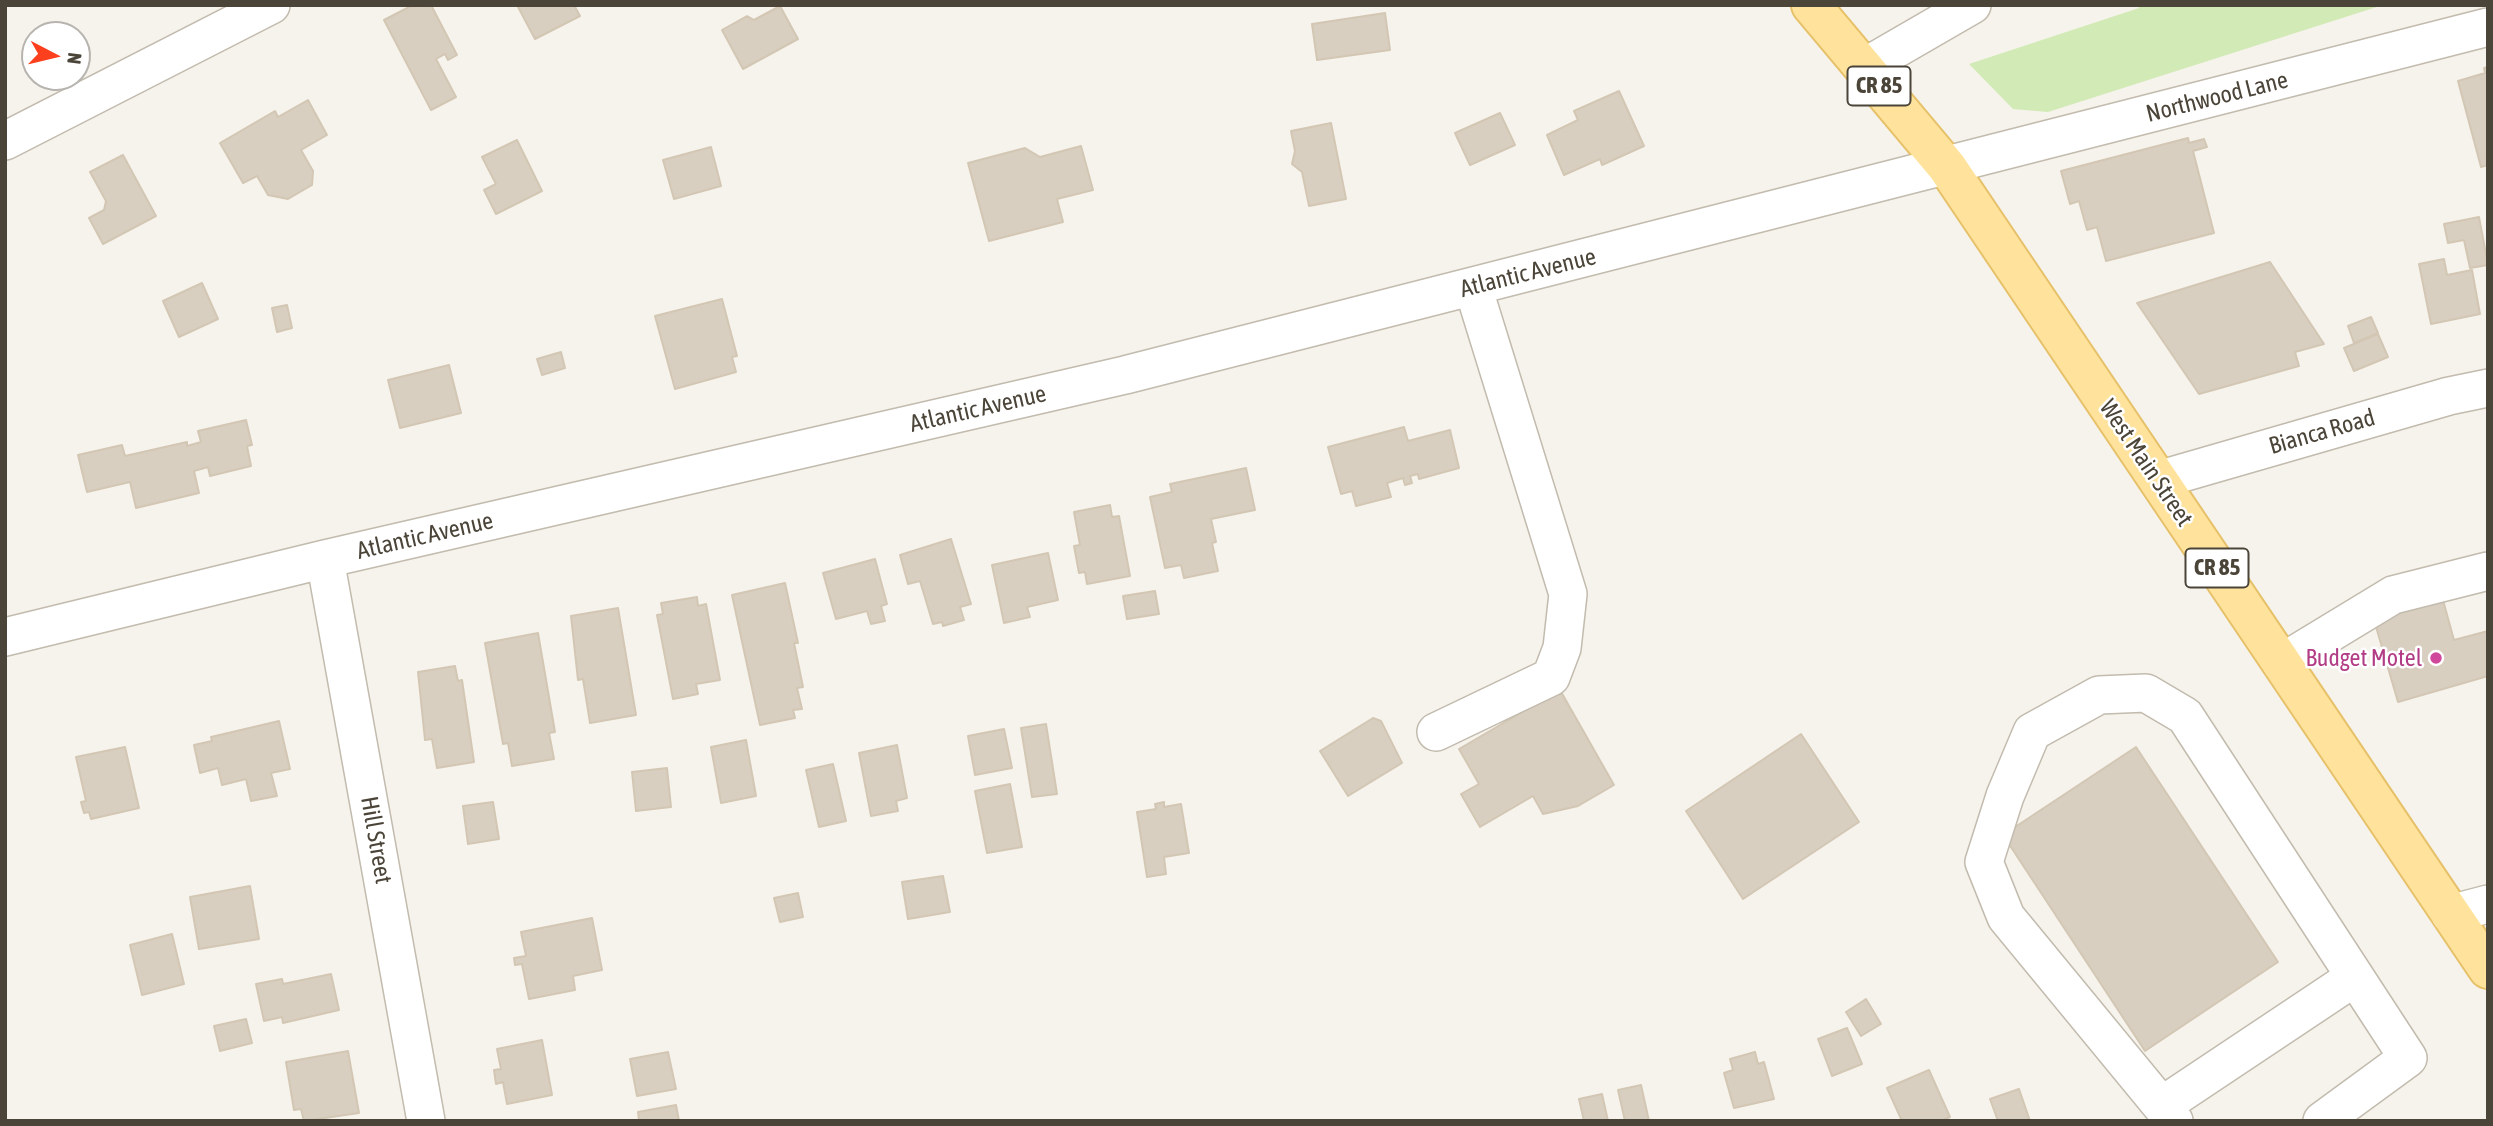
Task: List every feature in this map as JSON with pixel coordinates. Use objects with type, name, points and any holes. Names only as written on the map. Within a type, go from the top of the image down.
[{"type":"main road","name":"CR 85","points":[[1811,5],[1947,167]]},
{"type":"main road","name":"West Main Street","points":[[1947,167],[2488,968]]},
{"type":"street","points":[[5,141],[271,5]]},
{"type":"street","points":[[1863,68],[1972,5]]},
{"type":"street","name":"Northwood Lane","points":[[1947,167],[2488,27]]},
{"type":"street","name":"Atlantic Avenue","points":[[5,637],[325,559],[1125,374],[1947,167]]},
{"type":"street","points":[[1436,732],[1550,677],[1562,648],[1568,594],[1473,287]]},
{"type":"street","name":"Bianca Road","points":[[2158,480],[2436,400],[2488,388]]},
{"type":"street","name":"Hill Street","points":[[325,559],[426,1121]]},
{"type":"street","points":[[2281,663],[2393,595],[2488,571]]},
{"type":"street","points":[[2322,1121],[2407,1058],[2355,977],[2185,716],[2146,693],[2099,695],[2032,732],[2005,796],[1984,862],[2006,917],[2168,1113],[2355,977]]},
{"type":"street","points":[[2450,914],[2488,904]]},
{"type":"green space","points":[[2137,5],[2383,5],[2048,112],[2013,109],[1969,64],[2139,8]]},
{"type":"building","points":[[413,5],[431,5],[457,55],[448,60],[445,54],[436,59],[456,97],[431,110],[384,20]]},
{"type":"building","points":[[517,5],[574,5],[580,16],[535,39]]},
{"type":"building","points":[[780,6],[798,39],[743,69],[722,30],[747,16],[754,20]]},
{"type":"building","points":[[1385,13],[1390,50],[1317,60],[1312,24]]},
{"type":"building","points":[[2488,67],[2488,165],[2481,167],[2458,81],[2485,73],[2484,68]]},
{"type":"building","points":[[1619,91],[1644,146],[1602,165],[1600,159],[1564,175],[1547,135],[1578,120],[1574,111]]},
{"type":"building","points":[[308,100],[327,135],[301,150],[313,171],[312,185],[288,199],[268,195],[257,176],[243,183],[220,143],[275,111],[278,117]]},
{"type":"building","points":[[1500,113],[1515,145],[1470,165],[1455,133]]},
{"type":"building","points":[[1331,123],[1346,199],[1309,206],[1302,172],[1292,164],[1295,151],[1291,131]]},
{"type":"building","points":[[2188,138],[2189,143],[2204,139],[2207,147],[2193,151],[2214,233],[2106,261],[2097,227],[2087,230],[2079,201],[2070,204],[2061,171]]},
{"type":"building","points":[[517,140],[542,191],[496,214],[484,190],[496,184],[482,157]]},
{"type":"building","points":[[1081,146],[1093,190],[1057,199],[1063,222],[989,241],[968,163],[1025,148],[1040,157]]},
{"type":"building","points":[[711,147],[721,186],[674,199],[663,160]]},
{"type":"building","points":[[123,155],[156,216],[103,244],[89,218],[104,210],[106,201],[90,172]]},
{"type":"building","points":[[2479,217],[2488,265],[2470,268],[2464,240],[2448,243],[2444,224]]},
{"type":"building","points":[[2444,259],[2447,275],[2472,270],[2480,314],[2431,324],[2419,264]]},
{"type":"building","points":[[2270,262],[2324,344],[2295,352],[2299,366],[2199,394],[2137,303]]},
{"type":"building","points":[[202,283],[218,319],[179,337],[163,301]]},
{"type":"building","points":[[722,299],[737,356],[732,357],[736,372],[675,389],[655,316]]},
{"type":"building","points":[[287,305],[292,328],[277,332],[272,308]]},
{"type":"building","points":[[2371,317],[2378,333],[2354,343],[2348,326]]},
{"type":"building","points":[[2378,334],[2388,357],[2354,371],[2344,348]]},
{"type":"building","points":[[561,352],[565,368],[542,375],[537,359]]},
{"type":"building","points":[[449,365],[461,413],[400,428],[388,380]]},
{"type":"building","points":[[246,420],[252,445],[247,446],[251,466],[210,476],[208,467],[194,471],[199,493],[136,508],[130,482],[87,492],[78,455],[122,445],[125,456],[187,442],[187,446],[201,442],[198,431]]},
{"type":"building","points":[[1404,427],[1408,441],[1450,430],[1459,468],[1419,479],[1418,474],[1410,476],[1412,483],[1405,485],[1403,478],[1387,483],[1391,497],[1356,506],[1352,491],[1341,494],[1328,447]]},
{"type":"building","points":[[1246,468],[1255,510],[1211,519],[1216,542],[1212,543],[1218,571],[1184,578],[1181,565],[1165,568],[1150,497],[1172,492],[1170,484]]},
{"type":"building","points":[[1110,505],[1112,517],[1119,516],[1130,576],[1087,584],[1085,572],[1079,573],[1074,546],[1080,545],[1074,512]]},
{"type":"building","points":[[951,539],[971,604],[960,607],[964,620],[943,626],[942,622],[933,624],[920,581],[908,584],[900,555]]},
{"type":"building","points":[[1048,553],[1058,600],[1027,607],[1030,617],[1004,623],[992,565]]},
{"type":"building","points":[[875,559],[887,604],[881,606],[885,621],[871,624],[867,611],[836,619],[823,573]]},
{"type":"building","points":[[785,583],[798,643],[794,643],[803,687],[797,688],[802,709],[793,710],[795,718],[760,725],[732,595]]},
{"type":"building","points":[[1155,591],[1159,614],[1127,619],[1123,596]]},
{"type":"building","name":"Budget Motel","points":[[2441,593],[2454,640],[2488,631],[2488,676],[2398,702],[2372,613]]},
{"type":"building","points":[[697,597],[698,606],[706,604],[720,680],[696,684],[698,694],[673,699],[657,615],[663,614],[661,603]]},
{"type":"building","points":[[618,608],[636,715],[590,723],[583,679],[578,680],[571,616]]},
{"type":"building","points":[[538,633],[555,732],[549,733],[554,759],[512,766],[508,743],[503,744],[485,643]]},
{"type":"building","points":[[455,666],[458,681],[462,680],[474,762],[437,768],[432,739],[425,740],[418,672]]},
{"type":"building","points":[[1560,690],[1614,785],[1578,806],[1543,814],[1533,796],[1480,827],[1461,794],[1479,784],[1459,749]]},
{"type":"building","points":[[1373,718],[1381,721],[1402,763],[1348,796],[1320,751]]},
{"type":"building","points":[[279,721],[290,769],[271,773],[277,796],[251,801],[246,779],[222,785],[218,768],[200,773],[194,745],[212,741],[211,737]]},
{"type":"building","points":[[1046,724],[1057,794],[1032,797],[1021,728]]},
{"type":"building","points":[[1004,729],[1012,768],[975,775],[968,736]]},
{"type":"building","points":[[1801,734],[1859,822],[1743,899],[1686,811]]},
{"type":"building","points":[[746,740],[756,796],[721,803],[711,747]]},
{"type":"building","points":[[897,745],[907,798],[896,801],[898,811],[871,816],[859,753]]},
{"type":"building","points":[[125,747],[139,808],[91,819],[89,812],[84,813],[81,802],[86,801],[76,757]]},
{"type":"building","points":[[2136,747],[2278,962],[2145,1051],[2003,835]]},
{"type":"building","points":[[833,764],[846,821],[819,827],[806,770]]},
{"type":"building","points":[[667,768],[671,807],[636,811],[632,772]]},
{"type":"building","points":[[1010,784],[1022,847],[987,853],[975,791]]},
{"type":"building","points":[[493,802],[499,839],[468,844],[463,806]]},
{"type":"building","points":[[1164,802],[1164,807],[1181,804],[1189,853],[1164,857],[1166,874],[1147,877],[1137,812],[1156,809],[1155,804]]},
{"type":"building","points":[[943,876],[950,912],[908,919],[902,882]]},
{"type":"building","points":[[250,886],[259,939],[199,949],[190,897]]},
{"type":"building","points":[[798,893],[803,917],[780,922],[774,898]]},
{"type":"building","points":[[592,918],[602,970],[573,976],[575,990],[529,999],[522,964],[515,965],[514,958],[526,956],[521,932]]},
{"type":"building","points":[[172,934],[184,984],[142,995],[130,945]]},
{"type":"building","points":[[331,974],[339,1010],[283,1023],[282,1017],[264,1021],[256,984],[282,979],[283,984]]},
{"type":"building","points":[[1866,999],[1881,1024],[1861,1036],[1846,1012]]},
{"type":"building","points":[[246,1019],[252,1043],[220,1051],[214,1026]]},
{"type":"building","points":[[1847,1028],[1862,1064],[1832,1076],[1818,1039]]},
{"type":"building","points":[[542,1040],[552,1095],[507,1104],[503,1082],[496,1084],[494,1070],[501,1069],[497,1049]]},
{"type":"building","points":[[348,1051],[359,1113],[304,1121],[301,1109],[294,1110],[286,1062]]},
{"type":"building","points":[[668,1052],[676,1089],[637,1096],[630,1059]]},
{"type":"building","points":[[1755,1052],[1758,1064],[1764,1062],[1774,1099],[1734,1108],[1724,1073],[1733,1070],[1730,1059]]},
{"type":"building","points":[[1929,1070],[1950,1117],[1941,1121],[1902,1121],[1887,1088]]},
{"type":"building","points":[[1641,1085],[1649,1121],[1625,1121],[1618,1090]]},
{"type":"building","points":[[2019,1089],[2030,1121],[1998,1121],[1990,1099]]},
{"type":"building","points":[[1602,1094],[1608,1121],[1584,1121],[1579,1099]]},
{"type":"building","points":[[676,1105],[679,1121],[639,1121],[638,1112]]},
{"type":"place","name":"Budget Motel","points":[[2436,658]]}]
